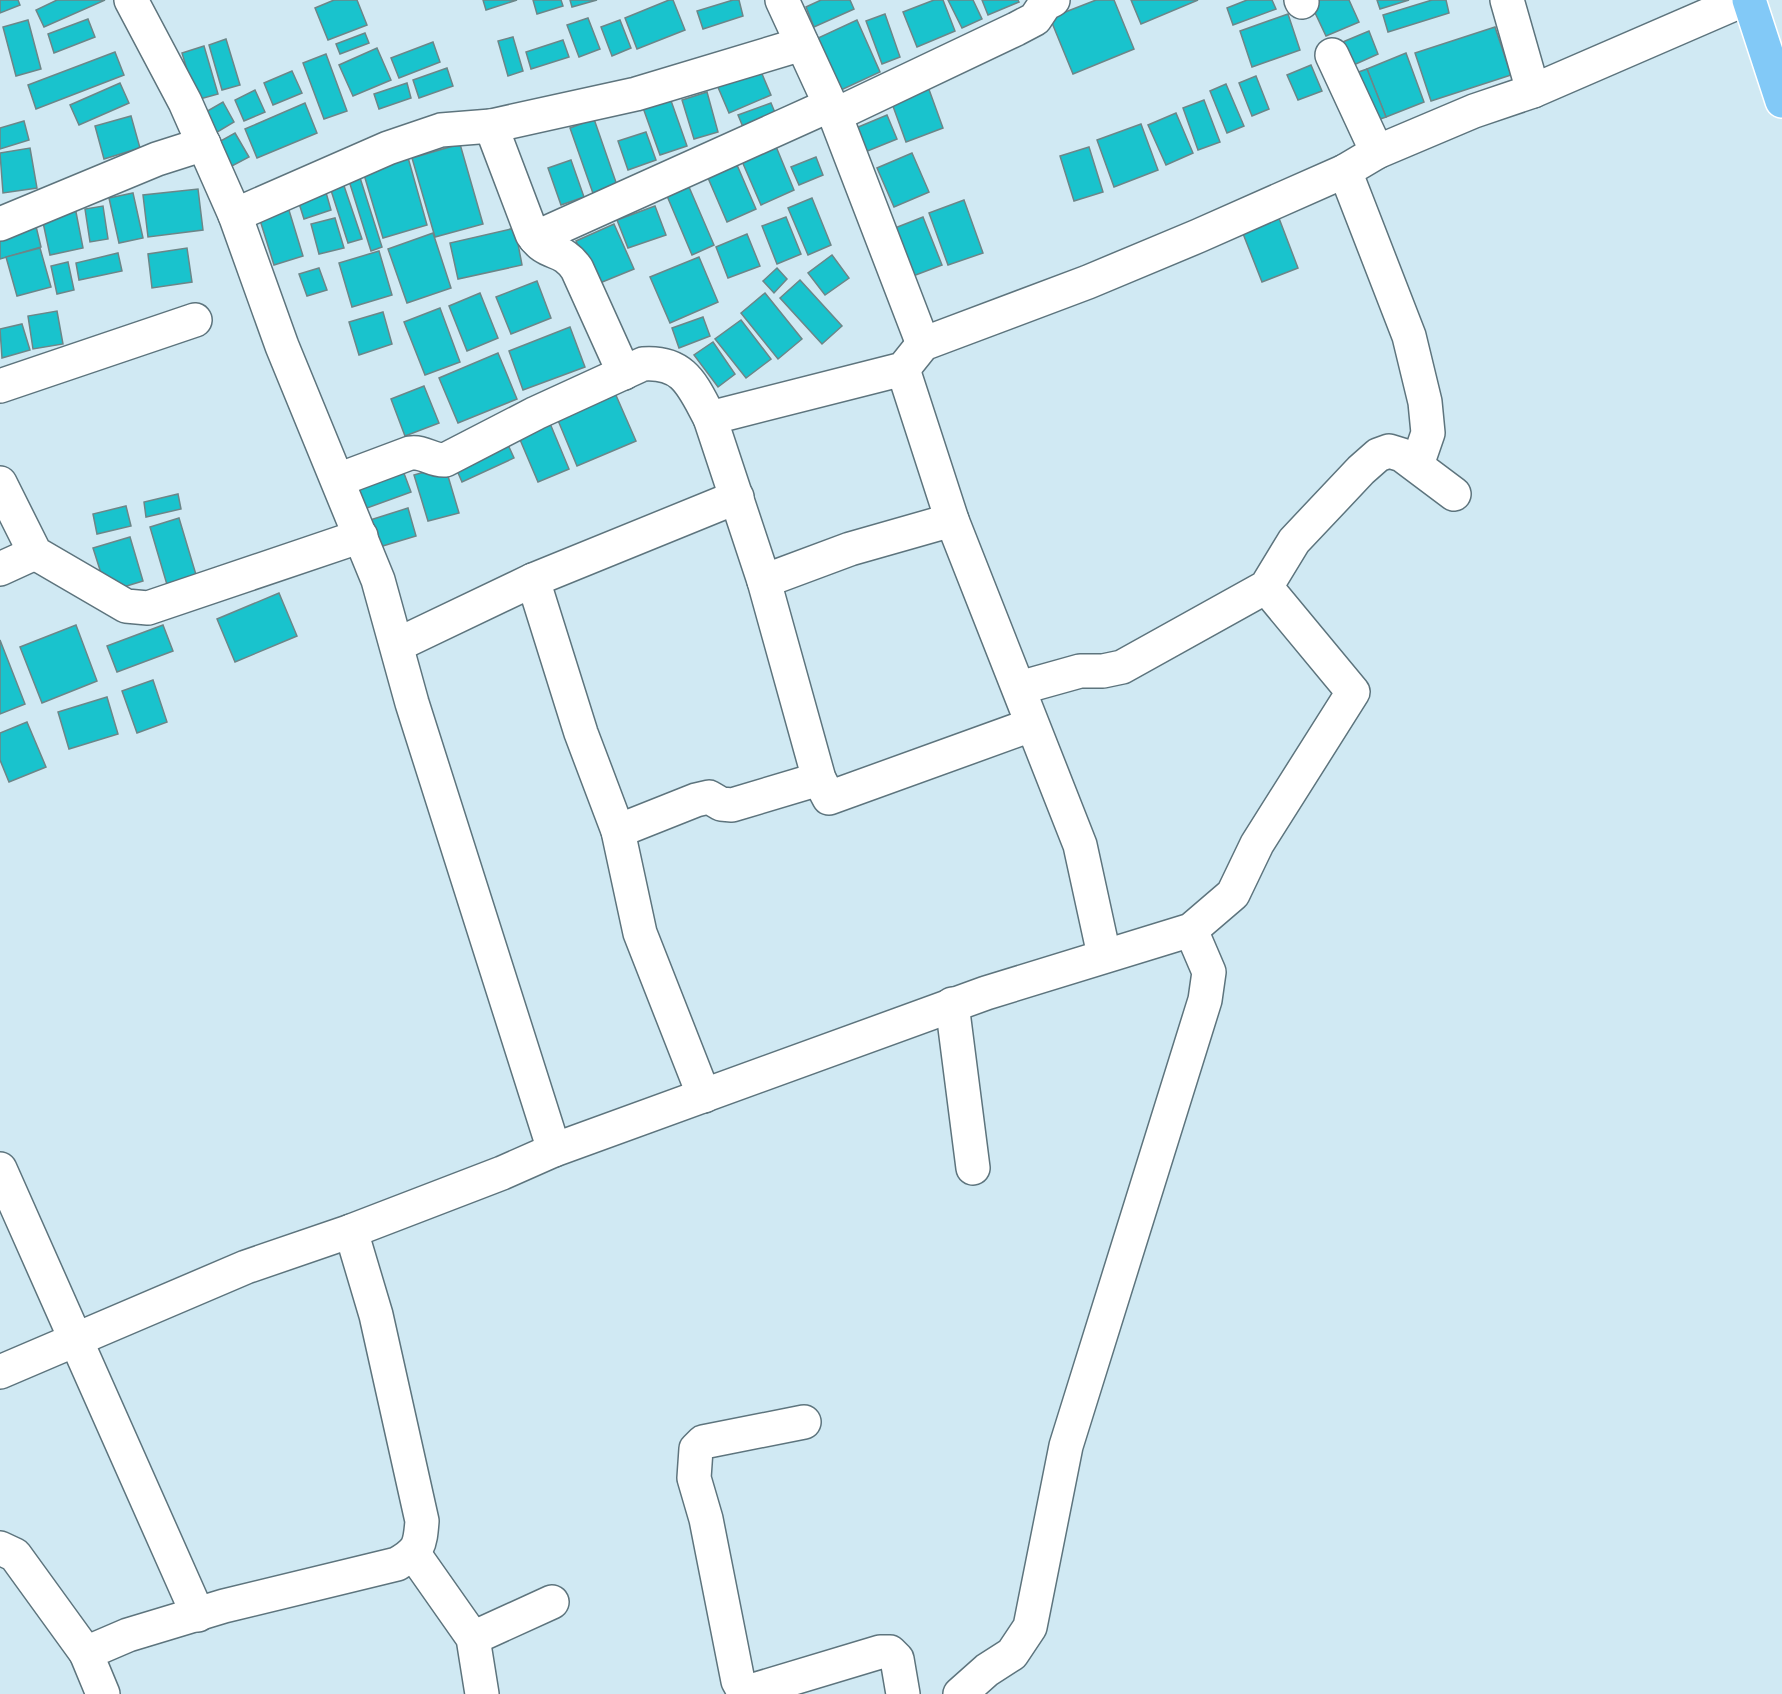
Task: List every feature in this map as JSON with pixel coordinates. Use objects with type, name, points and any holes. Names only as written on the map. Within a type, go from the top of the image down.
[{"type":"main road","points":[[1749,0],[1782,101]]},
{"type":"street","points":[[131,0],[204,144],[235,215],[282,346],[361,536],[554,1150]]},
{"type":"street","points":[[782,0],[832,110],[913,357],[952,520],[1019,688],[1030,724],[1049,763],[1080,845],[1104,955]]},
{"type":"street","points":[[535,238],[1016,29],[1035,19],[1045,4],[1053,0]]},
{"type":"street","points":[[1507,0],[1533,91]]},
{"type":"street","points":[[711,418],[913,357],[1345,171],[1377,152],[1474,111],[1533,91],[1743,0]]},
{"type":"street","points":[[235,215],[388,148],[441,130],[491,126],[636,94],[802,44]]},
{"type":"street","points":[[1332,55],[1377,152]]},
{"type":"street","points":[[491,126],[535,238],[542,248],[569,257],[577,268],[624,373]]},
{"type":"street","points":[[0,224],[157,159],[204,144]]},
{"type":"street","points":[[1345,171],[1409,336],[1425,402],[1428,433],[1418,465]]},
{"type":"street","points":[[0,386],[195,320]]},
{"type":"street","points":[[338,480],[419,452],[444,460],[536,413],[643,364],[657,363],[672,368],[687,377],[711,418],[764,581],[819,779],[829,798],[1030,724]]},
{"type":"street","points":[[1019,688],[1080,671],[1103,671],[1122,667],[1266,587],[1294,541],[1378,455],[1389,451],[1402,455],[1454,494]]},
{"type":"street","points":[[0,483],[35,553],[69,575],[126,606],[148,608],[361,536]]},
{"type":"street","points":[[397,645],[533,580],[736,497]]},
{"type":"street","points":[[764,581],[850,549],[952,520]]},
{"type":"street","points":[[0,569],[35,553]]},
{"type":"street","points":[[533,580],[581,734],[618,831],[640,933],[704,1096]]},
{"type":"street","points":[[0,1372],[246,1266],[351,1231],[502,1173],[554,1150],[952,1004],[1104,955],[1191,930],[1233,894],[1257,844],[1353,692],[1266,587]]},
{"type":"street","points":[[618,831],[696,800],[710,797],[721,804],[732,805],[819,779]]},
{"type":"street","points":[[960,1694],[987,1670],[1012,1654],[1030,1627],[1066,1446],[1205,1000],[1209,972],[1191,930]]},
{"type":"street","points":[[952,1004],[974,1168]]},
{"type":"street","points":[[0,1169],[75,1341],[163,1531],[198,1615]]},
{"type":"street","points":[[86,1653],[128,1635],[397,1564],[414,1554],[420,1541],[422,1521],[376,1315],[351,1231]]},
{"type":"street","points":[[804,1422],[703,1442],[696,1449],[694,1478],[706,1519],[738,1681],[743,1690],[747,1692],[880,1652],[890,1652],[897,1659],[903,1694]]},
{"type":"street","points":[[0,1548],[15,1555],[86,1653],[103,1694]]},
{"type":"street","points":[[414,1554],[473,1638],[482,1694]]},
{"type":"street","points":[[473,1638],[552,1602]]},
{"type":"building","points":[[0,0],[18,0],[20,5],[0,13]]},
{"type":"building","points":[[57,0],[105,0],[44,27],[36,10]]},
{"type":"building","points":[[334,0],[357,0],[367,25],[328,40],[315,8]]},
{"type":"building","points":[[483,0],[517,0],[486,10]]},
{"type":"building","points":[[533,0],[561,0],[563,6],[537,14]]},
{"type":"building","points":[[570,0],[597,0],[572,7]]},
{"type":"building","points":[[673,0],[685,30],[637,49],[625,18]]},
{"type":"building","points":[[739,0],[743,16],[703,29],[697,11]]},
{"type":"building","points":[[821,0],[850,0],[854,9],[814,27],[806,7]]},
{"type":"building","points":[[934,0],[943,0],[955,31],[917,47],[903,12]]},
{"type":"building","points":[[948,0],[973,0],[982,19],[962,28]]},
{"type":"building","points":[[982,0],[1018,0],[1019,2],[988,15]]},
{"type":"building","points":[[1096,0],[1114,0],[1134,49],[1073,74],[1050,18]]},
{"type":"building","points":[[1131,0],[1198,0],[1141,24]]},
{"type":"building","points":[[1247,0],[1272,0],[1276,9],[1233,25],[1227,8]]},
{"type":"building","points":[[1309,0],[1349,0],[1359,22],[1326,36]]},
{"type":"building","points":[[1377,0],[1409,0],[1380,9]]},
{"type":"building","points":[[1432,0],[1446,0],[1449,13],[1388,32],[1383,15]]},
{"type":"building","points":[[885,14],[900,57],[882,64],[866,21]]},
{"type":"building","points":[[1288,14],[1300,50],[1252,67],[1240,31]]},
{"type":"building","points":[[588,18],[600,49],[579,57],[567,25]]},
{"type":"building","points":[[88,19],[95,37],[54,53],[48,34]]},
{"type":"building","points":[[28,20],[41,69],[16,76],[3,27]]},
{"type":"building","points":[[620,20],[631,48],[612,56],[601,27]]},
{"type":"building","points":[[857,20],[880,72],[841,90],[818,38]]},
{"type":"building","points":[[1495,27],[1511,75],[1431,101],[1415,53]]},
{"type":"building","points":[[1369,31],[1378,54],[1347,68],[1338,44]]},
{"type":"building","points":[[365,33],[369,43],[340,54],[336,44]]},
{"type":"building","points":[[513,37],[523,71],[508,76],[498,41]]},
{"type":"building","points":[[226,39],[240,85],[222,90],[209,45]]},
{"type":"building","points":[[563,40],[569,57],[531,69],[526,52]]},
{"type":"building","points":[[433,42],[440,62],[399,78],[391,58]]},
{"type":"building","points":[[204,46],[218,94],[196,100],[182,53]]},
{"type":"building","points":[[377,48],[391,80],[353,96],[339,65]]},
{"type":"building","points":[[115,52],[124,75],[36,109],[28,85]]},
{"type":"building","points":[[1406,53],[1424,102],[1386,117],[1367,69]]},
{"type":"building","points":[[326,54],[347,111],[324,119],[303,63]]},
{"type":"building","points":[[756,60],[771,95],[729,113],[714,78]]},
{"type":"building","points":[[1311,65],[1322,91],[1298,100],[1287,75]]},
{"type":"building","points":[[447,68],[453,86],[419,98],[413,80]]},
{"type":"building","points":[[1367,69],[1386,117],[1369,123],[1350,75]]},
{"type":"building","points":[[292,71],[302,93],[273,105],[264,83]]},
{"type":"building","points":[[1256,76],[1269,109],[1252,116],[1239,83]]},
{"type":"building","points":[[120,83],[129,103],[79,125],[70,105]]},
{"type":"building","points":[[407,83],[411,98],[379,109],[374,94]]},
{"type":"building","points":[[927,84],[943,128],[906,142],[890,98]]},
{"type":"building","points":[[1226,84],[1244,126],[1227,133],[1210,91]]},
{"type":"building","points":[[255,90],[265,112],[244,121],[235,100]]},
{"type":"building","points":[[707,92],[718,132],[694,139],[682,100]]},
{"type":"building","points":[[669,95],[687,146],[660,155],[642,105]]},
{"type":"building","points":[[1204,100],[1220,142],[1198,150],[1183,108]]},
{"type":"building","points":[[223,102],[234,122],[209,137],[197,117]]},
{"type":"building","points":[[305,103],[317,133],[257,158],[245,129]]},
{"type":"building","points":[[771,103],[776,115],[743,127],[738,115]]},
{"type":"building","points":[[1176,113],[1193,153],[1166,165],[1148,125]]},
{"type":"building","points":[[887,115],[897,139],[865,152],[856,128]]},
{"type":"building","points":[[131,116],[140,148],[104,159],[95,126]]},
{"type":"building","points":[[594,119],[619,191],[595,199],[570,128]]},
{"type":"building","points":[[24,121],[29,140],[0,149],[0,128]]},
{"type":"building","points":[[1141,124],[1158,170],[1114,187],[1097,140]]},
{"type":"building","points":[[646,132],[656,160],[628,170],[618,141]]},
{"type":"building","points":[[235,133],[249,157],[230,167],[217,143]]},
{"type":"building","points":[[460,144],[483,224],[435,237],[412,158]]},
{"type":"building","points":[[775,144],[794,190],[761,205],[741,159]]},
{"type":"building","points":[[1089,147],[1103,192],[1074,201],[1060,156]]},
{"type":"building","points":[[30,148],[37,188],[3,193],[0,153]]},
{"type":"building","points":[[912,153],[929,192],[894,207],[877,168]]},
{"type":"building","points":[[407,154],[427,225],[383,238],[362,168]]},
{"type":"building","points":[[816,157],[823,175],[799,185],[791,167]]},
{"type":"building","points":[[571,160],[584,197],[561,205],[548,168]]},
{"type":"building","points":[[356,165],[382,247],[371,251],[345,168]]},
{"type":"building","points":[[737,165],[756,209],[727,222],[708,178]]},
{"type":"building","points":[[340,174],[362,239],[348,243],[327,178]]},
{"type":"building","points":[[689,187],[714,245],[692,255],[667,196]]},
{"type":"building","points":[[198,189],[203,230],[148,237],[143,195]]},
{"type":"building","points":[[325,189],[331,210],[304,219],[297,197]]},
{"type":"building","points":[[133,193],[143,238],[119,243],[109,198]]},
{"type":"building","points":[[812,198],[831,245],[808,255],[788,208]]},
{"type":"building","points":[[964,200],[983,253],[948,265],[929,213]]},
{"type":"building","points":[[103,206],[108,239],[90,242],[85,209]]},
{"type":"building","points":[[655,206],[666,235],[628,248],[617,220]]},
{"type":"building","points":[[75,207],[83,248],[50,255],[41,213]]},
{"type":"building","points":[[288,207],[303,256],[274,265],[259,217]]},
{"type":"building","points":[[1277,213],[1298,268],[1262,282],[1240,226]]},
{"type":"building","points":[[786,217],[801,254],[777,264],[762,226]]},
{"type":"building","points":[[923,217],[942,265],[913,276],[895,228]]},
{"type":"building","points":[[34,218],[41,247],[0,259],[0,228]]},
{"type":"building","points":[[335,218],[344,248],[319,254],[311,224]]},
{"type":"building","points":[[614,224],[634,269],[595,285],[576,241]]},
{"type":"building","points":[[515,228],[522,265],[458,279],[450,243]]},
{"type":"building","points":[[433,233],[451,288],[407,303],[388,249]]},
{"type":"building","points":[[747,234],[760,266],[728,278],[716,247]]},
{"type":"building","points":[[40,248],[51,287],[17,296],[6,257]]},
{"type":"building","points":[[187,248],[192,282],[152,288],[148,254]]},
{"type":"building","points":[[379,251],[392,295],[352,307],[339,263]]},
{"type":"building","points":[[118,253],[122,271],[79,280],[76,263]]},
{"type":"building","points":[[832,255],[849,278],[825,295],[808,273]]},
{"type":"building","points":[[699,257],[718,302],[670,323],[650,277]]},
{"type":"building","points":[[68,262],[74,290],[57,294],[51,266]]},
{"type":"building","points":[[319,268],[327,290],[307,296],[299,274]]},
{"type":"building","points":[[777,268],[787,279],[774,293],[763,281]]},
{"type":"building","points":[[800,280],[842,326],[822,344],[780,298]]},
{"type":"building","points":[[537,281],[551,318],[511,334],[496,297]]},
{"type":"building","points":[[480,293],[498,338],[467,351],[449,306]]},
{"type":"building","points":[[765,293],[802,339],[778,359],[741,313]]},
{"type":"building","points":[[440,308],[460,362],[425,375],[404,322]]},
{"type":"building","points":[[57,311],[63,344],[33,349],[28,316]]},
{"type":"building","points":[[383,312],[392,344],[359,355],[349,322]]},
{"type":"building","points":[[703,317],[710,336],[679,348],[672,328]]},
{"type":"building","points":[[741,320],[771,359],[746,378],[715,339]]},
{"type":"building","points":[[22,324],[30,350],[2,358],[0,329]]},
{"type":"building","points":[[570,327],[585,367],[523,390],[509,351]]},
{"type":"building","points":[[713,342],[735,374],[718,387],[694,355]]},
{"type":"building","points":[[498,353],[517,399],[458,423],[439,378]]},
{"type":"building","points":[[424,386],[439,423],[405,436],[391,399]]},
{"type":"building","points":[[615,393],[636,441],[577,466],[557,418]]},
{"type":"building","points":[[549,421],[569,469],[538,482],[518,435]]},
{"type":"building","points":[[504,436],[514,458],[462,482],[452,459]]},
{"type":"building","points":[[399,460],[411,492],[356,512],[344,480]]},
{"type":"building","points":[[445,466],[459,513],[428,521],[414,475]]},
{"type":"building","points":[[178,494],[181,509],[146,517],[144,502]]},
{"type":"building","points":[[126,506],[131,526],[97,534],[93,514]]},
{"type":"building","points":[[408,508],[416,536],[376,548],[367,521]]},
{"type":"building","points":[[179,518],[197,578],[168,588],[150,527]]},
{"type":"building","points":[[130,537],[143,581],[107,592],[93,548]]},
{"type":"building","points":[[279,593],[297,636],[235,662],[217,619]]},
{"type":"building","points":[[76,625],[97,681],[42,703],[20,647]]},
{"type":"building","points":[[163,625],[173,651],[117,672],[107,646]]},
{"type":"building","points":[[0,640],[25,704],[0,714]]},
{"type":"building","points":[[153,680],[167,722],[137,733],[122,691]]},
{"type":"building","points":[[107,697],[118,734],[69,749],[58,712]]},
{"type":"building","points":[[27,722],[46,767],[9,782],[0,760],[0,733]]}]
